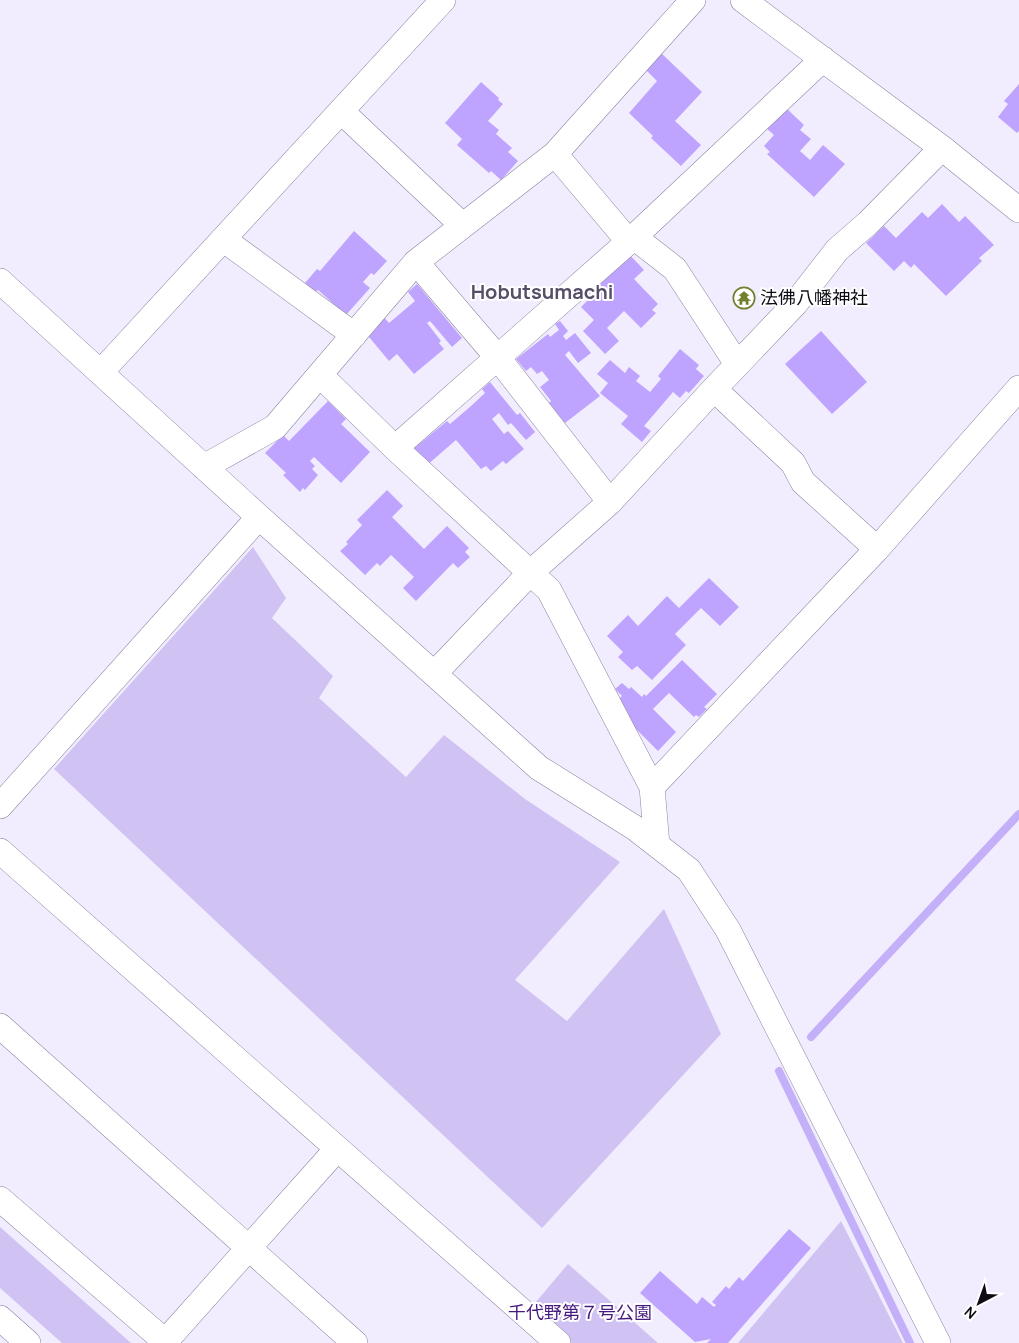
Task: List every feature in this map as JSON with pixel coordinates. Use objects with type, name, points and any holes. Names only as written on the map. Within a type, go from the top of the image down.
[{"type":"street","points":[[101,372],[443,0]]},
{"type":"street","points":[[204,467],[275,427],[416,262],[555,154],[693,0]]},
{"type":"street","points":[[743,0],[942,148],[1019,210]]},
{"type":"street","points":[[395,448],[631,239],[823,60]]},
{"type":"street","points":[[341,111],[462,225]]},
{"type":"street","points":[[434,674],[530,573],[610,502],[714,388],[795,304],[837,250],[868,223],[942,148]]},
{"type":"street","points":[[555,154],[631,239],[674,269],[737,364]]},
{"type":"street","points":[[223,239],[354,335]]},
{"type":"street","points":[[416,262],[498,358],[610,502]]},
{"type":"street","points":[[0,281],[539,768],[635,828],[689,870],[728,930],[938,1343]]},
{"type":"street","points":[[320,375],[395,448],[549,590],[652,787],[657,845]]},
{"type":"street","points":[[714,388],[793,462],[802,482],[877,549]]},
{"type":"street","points":[[652,787],[877,549],[1019,388]]},
{"type":"street","points":[[0,806],[259,517]]},
{"type":"street","points":[[0,851],[558,1343]]},
{"type":"street","points":[[0,1026],[355,1343]]},
{"type":"street","points":[[0,1199],[166,1343],[338,1149]]},
{"type":"street","points":[[0,1318],[28,1343]]},
{"type":"green space","points":[[253,547],[286,598],[272,618],[333,676],[319,698],[406,777],[444,735],[525,799],[620,862],[515,980],[567,1021],[664,909],[721,1034],[542,1228],[54,769]]},
{"type":"green space","points":[[841,1221],[903,1343],[738,1343]]},
{"type":"green space","points":[[0,1227],[131,1343],[62,1343],[0,1288]]},
{"type":"green space","name":"千代野第７号公園","points":[[568,1264],[658,1343],[569,1343],[530,1309]]},
{"type":"building","points":[[660,52],[702,92],[675,121],[701,145],[681,166],[651,138],[653,136],[629,113],[657,81],[645,69]]},
{"type":"building","points":[[481,82],[503,104],[488,121],[499,130],[496,134],[512,148],[508,152],[518,161],[501,180],[491,171],[489,173],[457,145],[462,139],[445,123]]},
{"type":"building","points":[[1019,84],[1019,131],[1017,133],[998,117],[1008,104],[1004,101]]},
{"type":"building","points":[[784,106],[804,125],[800,130],[811,139],[800,151],[810,160],[823,145],[845,164],[814,197],[767,154],[770,152],[764,146],[774,135],[765,127]]},
{"type":"building","points":[[942,204],[959,222],[965,216],[994,245],[979,258],[982,261],[946,296],[914,264],[911,268],[904,261],[894,271],[866,243],[884,226],[896,238],[922,212],[928,218]]},
{"type":"building","points":[[354,231],[387,261],[374,275],[371,273],[363,282],[370,288],[346,315],[318,290],[315,292],[305,283],[317,269],[320,271]]},
{"type":"building","points":[[627,252],[644,270],[634,279],[658,304],[652,310],[656,313],[641,328],[624,311],[607,328],[619,341],[605,354],[583,331],[594,320],[581,307],[601,287],[596,281]]},
{"type":"building","points":[[417,284],[462,338],[452,347],[430,321],[427,323],[441,341],[439,343],[444,349],[414,374],[397,354],[389,361],[364,331],[382,315],[389,323],[415,301],[408,292]]},
{"type":"building","points":[[560,321],[568,331],[563,336],[566,340],[575,333],[591,353],[578,363],[569,351],[565,355],[600,396],[565,423],[549,403],[551,401],[540,387],[549,380],[542,371],[537,374],[531,367],[526,371],[516,359],[548,334],[550,337],[559,330],[555,324]]},
{"type":"building","points":[[821,331],[867,382],[832,414],[785,364]]},
{"type":"building","points":[[680,349],[699,365],[696,369],[704,376],[689,393],[686,391],[680,398],[673,392],[644,426],[651,431],[642,442],[621,424],[628,416],[600,393],[608,383],[597,374],[610,360],[625,373],[629,367],[640,376],[636,381],[650,392],[661,379],[658,376]]},
{"type":"building","points":[[490,382],[517,415],[520,413],[535,432],[526,440],[511,423],[508,425],[499,413],[492,419],[504,434],[508,431],[524,449],[506,464],[503,461],[491,471],[486,466],[481,469],[456,440],[426,466],[412,450],[447,421],[450,424],[471,406],[485,393],[482,389]]},
{"type":"building","points":[[328,401],[346,419],[341,424],[370,452],[341,483],[314,457],[310,461],[315,466],[312,469],[318,475],[305,490],[303,488],[300,492],[283,475],[286,473],[265,453],[283,435],[289,441]]},
{"type":"building","points":[[387,490],[403,506],[392,517],[424,549],[447,526],[469,548],[465,552],[470,557],[458,568],[453,563],[416,601],[403,588],[414,577],[391,555],[380,566],[377,563],[365,575],[340,551],[348,544],[346,542],[362,525],[357,520]]},
{"type":"building","points":[[709,578],[739,607],[720,626],[701,608],[675,634],[686,645],[652,680],[637,666],[632,670],[618,657],[623,652],[607,636],[628,615],[638,626],[667,596],[679,608]]},
{"type":"building","points":[[682,660],[717,694],[704,707],[707,709],[699,717],[696,715],[694,717],[669,693],[653,709],[676,732],[658,751],[625,718],[629,714],[615,702],[622,696],[615,689],[622,683],[629,689],[631,687],[642,697],[644,694],[646,696]]},
{"type":"building","points":[[789,1229],[811,1248],[728,1343],[707,1343],[711,1339],[695,1342],[640,1293],[660,1271],[697,1304],[702,1297],[714,1307],[716,1305],[712,1302],[726,1286],[729,1289],[739,1277],[743,1281]]},
{"type":"waterway","points":[[811,1037],[1019,814]]},
{"type":"waterway","points":[[779,1071],[910,1343]]},
{"type":"place","name":"法佛八幡神社","points":[[744,298]]},
{"type":"district","name":"Hobutsumachi","points":[[542,292]]}]
